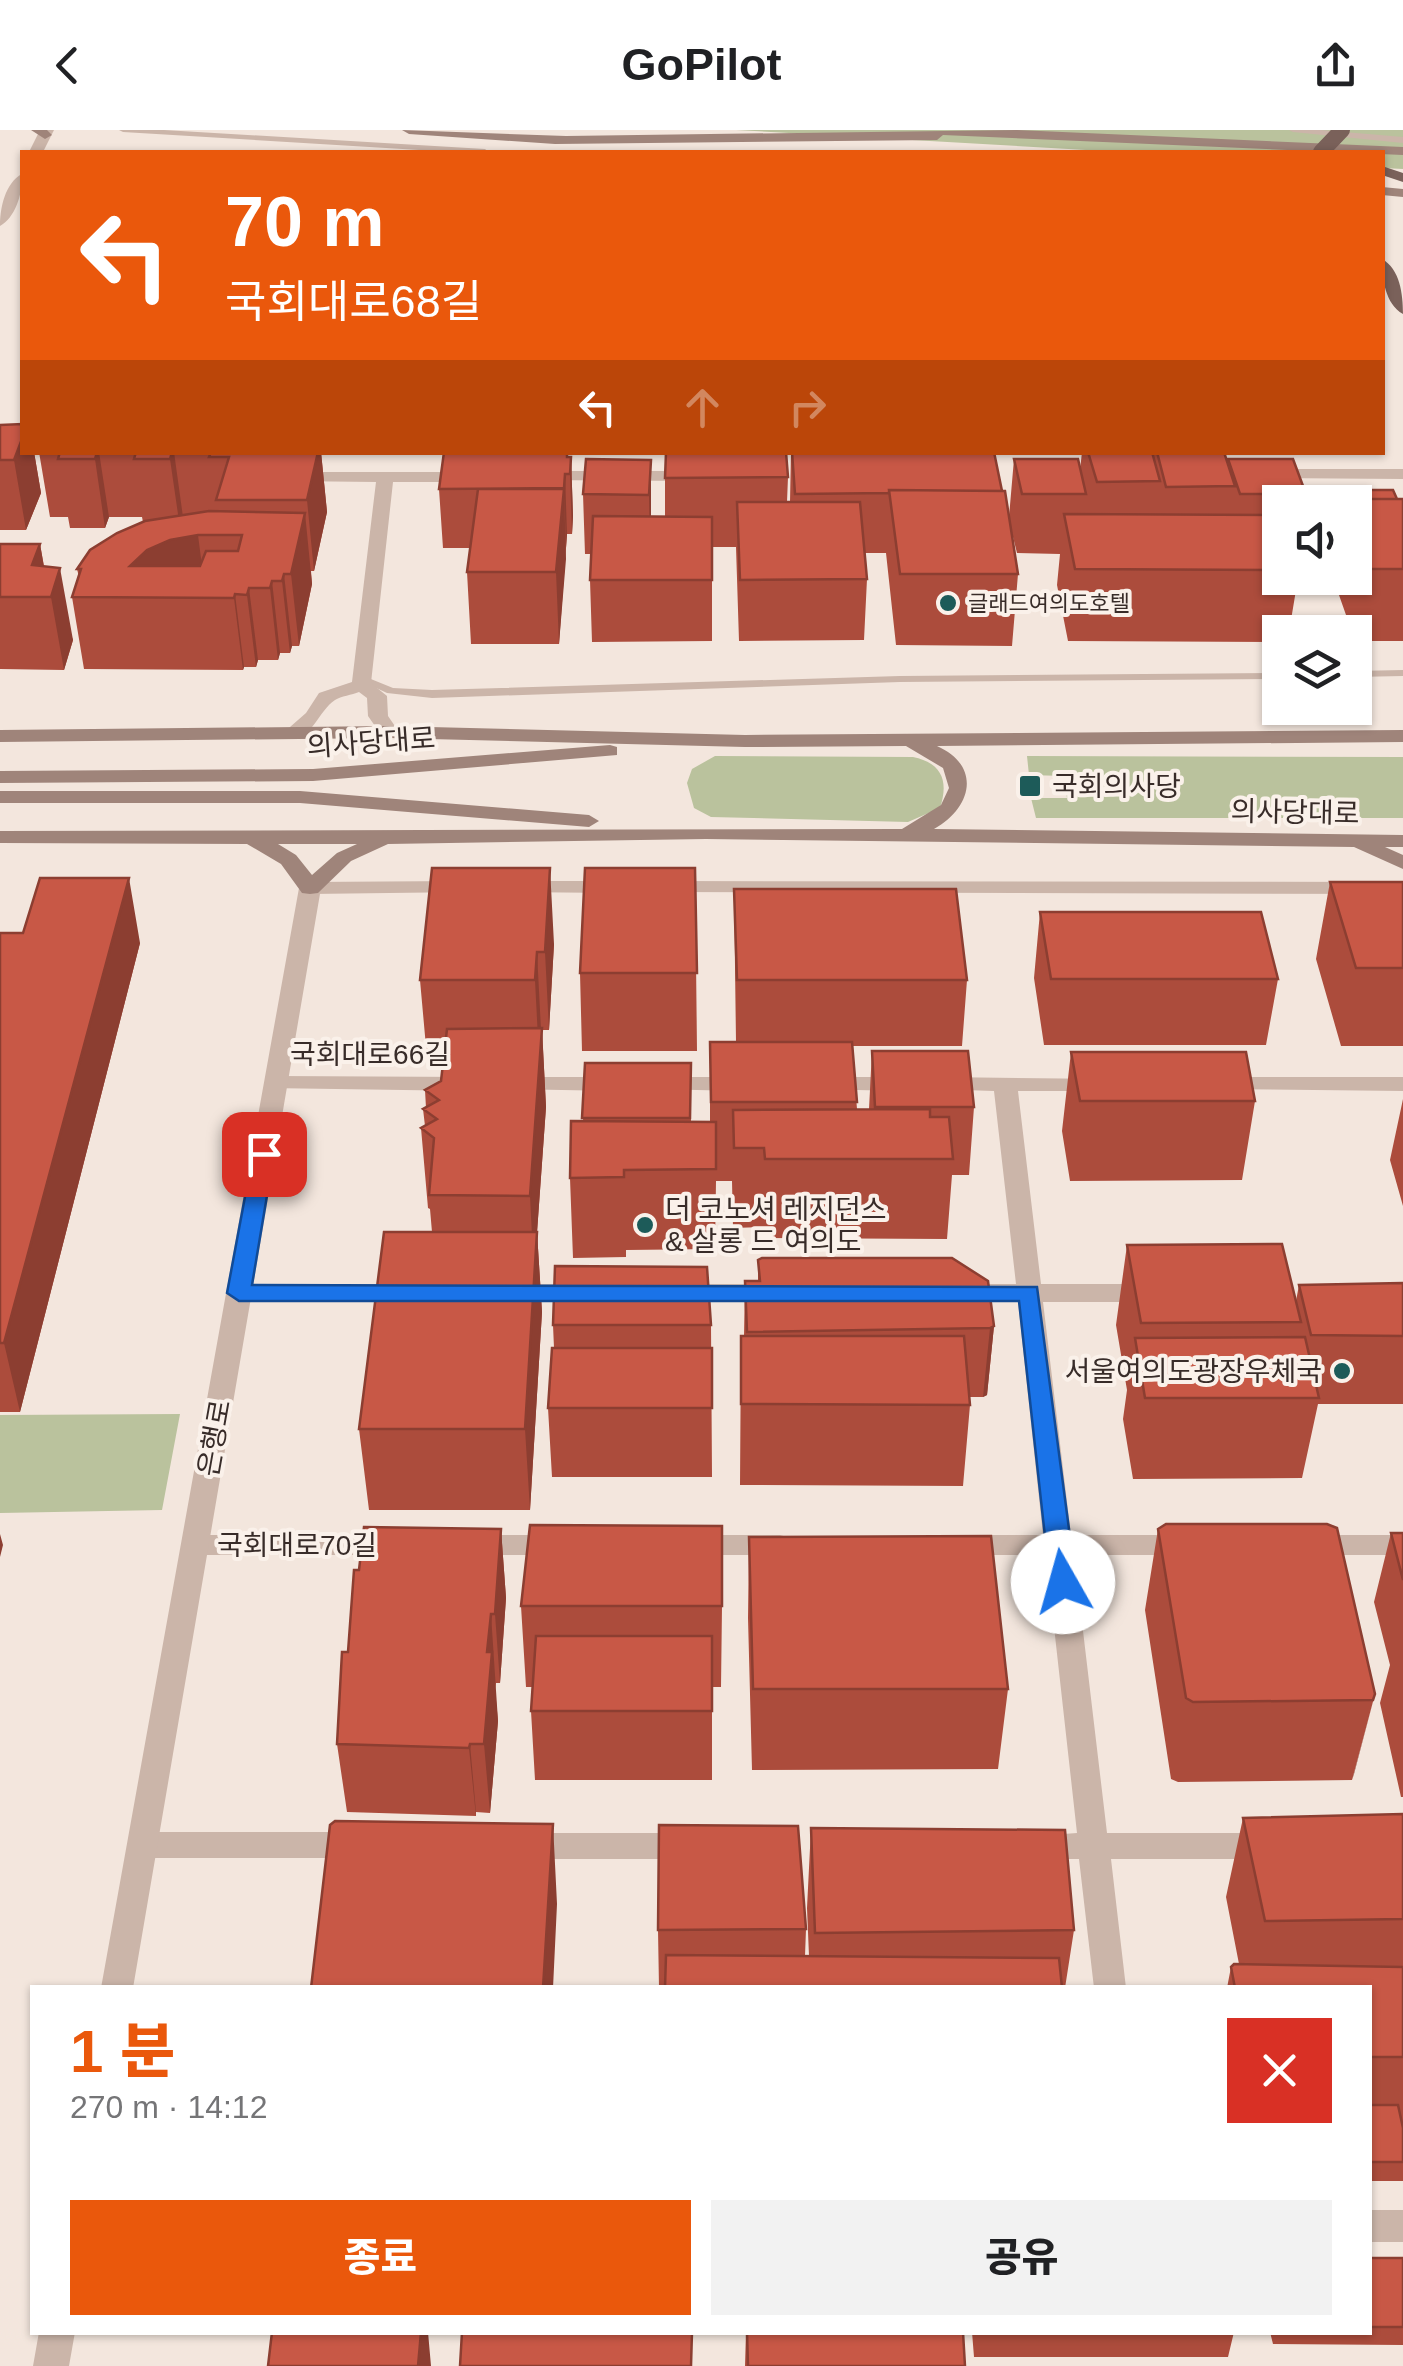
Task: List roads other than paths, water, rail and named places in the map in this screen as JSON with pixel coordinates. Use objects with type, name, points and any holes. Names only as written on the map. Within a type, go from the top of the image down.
[{"type":"main road","points":[[408,130],[728,150]]},
{"type":"main road","points":[[922,130],[1354,150]]},
{"type":"main road","points":[[1323,150],[1345,130]]},
{"type":"main road","points":[[555,140],[1007,136]]},
{"type":"main road","points":[[1385,270],[1403,309]]},
{"type":"main road","name":"의사당대로","points":[[0,736],[389,732],[745,740],[1403,736]]},
{"type":"main road","name":"의사당대로","points":[[0,778],[313,775],[745,740]]},
{"type":"main road","points":[[882,835],[918,830],[942,819],[956,804],[958,786],[952,768],[941,755],[905,740]]},
{"type":"main road","name":"의사당대로","points":[[0,797],[300,797],[706,833]]},
{"type":"main road","name":"의사당대로","points":[[0,837],[387,838],[706,833],[1403,841]]},
{"type":"main road","points":[[242,838],[280,851],[298,867],[310,888],[344,857],[387,838]]},
{"type":"main road","points":[[1354,840],[1403,863]]},
{"type":"street","points":[[0,222],[20,182]]},
{"type":"street","points":[[1252,474],[1403,474]]},
{"type":"street","points":[[269,477],[484,476]]},
{"type":"street","points":[[524,476],[722,476]]},
{"type":"street","points":[[361,682],[385,477]]},
{"type":"street","points":[[361,682],[376,696],[378,716],[389,732]]},
{"type":"street","points":[[292,734],[313,717],[326,697],[361,682]]},
{"type":"street","points":[[310,888],[1403,888]]},
{"type":"street","name":"은행로","points":[[118,1985],[310,888]]},
{"type":"street","name":"국회대로66길","points":[[276,1084],[1124,1084]]},
{"type":"street","points":[[1005,1084],[1110,1985]]},
{"type":"street","points":[[1204,1084],[1403,1084]]},
{"type":"street","points":[[239,1293],[436,1293]]},
{"type":"street","points":[[476,1293],[614,1293]]},
{"type":"street","points":[[654,1293],[812,1293]]},
{"type":"street","points":[[930,1293],[1186,1293]]},
{"type":"street","points":[[1288,1544],[1403,1544]]},
{"type":"street","name":"국회대로70길","points":[[195,1545],[588,1545]]},
{"type":"street","points":[[666,1545],[804,1545]]},
{"type":"street","points":[[941,1545],[1212,1545]]},
{"type":"street","points":[[142,1845],[380,1846]]},
{"type":"street","points":[[499,1846],[717,1846]]},
{"type":"street","points":[[994,1846],[1306,1846]]},
{"type":"street","points":[[1372,2226],[1403,2226]]},
{"type":"street","points":[[51,2366],[56,2335]]},
{"type":"lane","points":[[123,130],[452,150]]},
{"type":"lane","points":[[1007,136],[1024,130]]},
{"type":"lane","points":[[1293,130],[1403,140]]},
{"type":"lane","points":[[1372,674],[1403,673]]},
{"type":"lane","points":[[361,682],[392,691],[432,694],[900,679],[1262,676]]},
{"type":"place","name":"글래드여의도호텔","points":[[948,603]]},
{"type":"place","name":"국회의사당","points":[[1030,786]]},
{"type":"place","name":"더 코노셔 레지던스 & 살롱 드 여의도","points":[[645,1225]]},
{"type":"place","name":"서울여의도광장우체국","points":[[1342,1371]]}]
